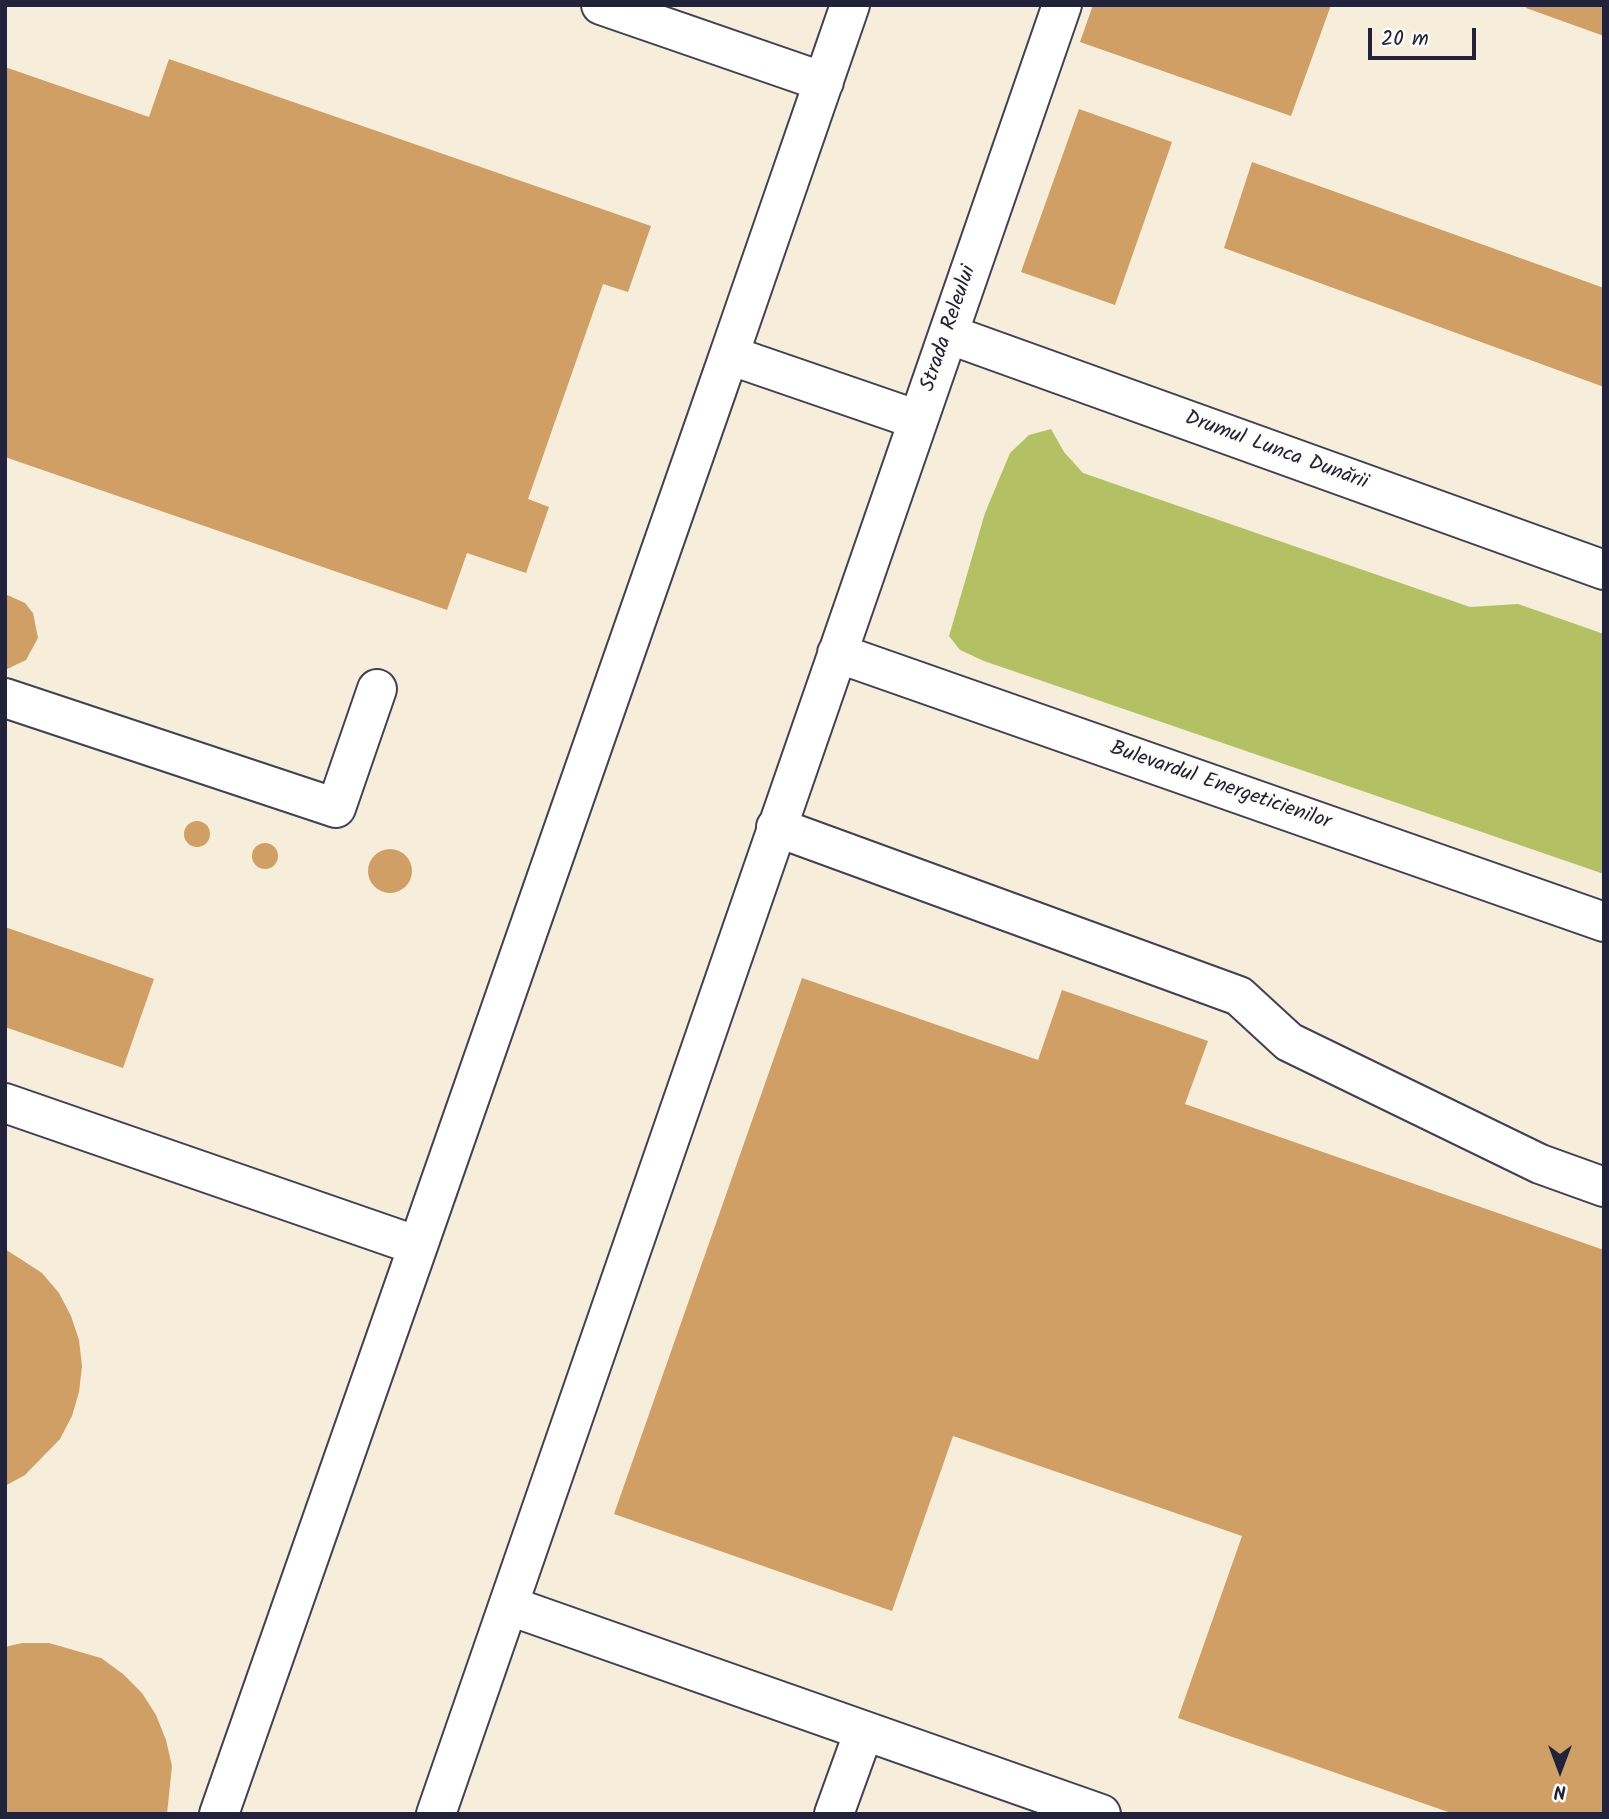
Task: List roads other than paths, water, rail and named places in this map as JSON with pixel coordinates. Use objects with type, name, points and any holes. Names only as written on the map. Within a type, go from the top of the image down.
[{"type":"street","points":[[601,5],[824,82]]},
{"type":"street","points":[[219,1814],[850,5]]},
{"type":"street","name":"Strada Releului","points":[[436,1814],[1062,5]]},
{"type":"street","name":"Drumul Lunca Dunării","points":[[948,334],[1604,570]]},
{"type":"street","points":[[729,355],[918,420]]},
{"type":"street","name":"Bulevardul Energeticienilor","points":[[837,653],[1604,922]]},
{"type":"street","points":[[5,698],[336,807],[377,689]]},
{"type":"street","points":[[776,827],[1239,996],[1289,1042],[1540,1164],[1604,1187]]},
{"type":"street","points":[[5,1103],[418,1246]]},
{"type":"street","points":[[510,1606],[1101,1814]]},
{"type":"street","points":[[834,1814],[864,1731]]}]
